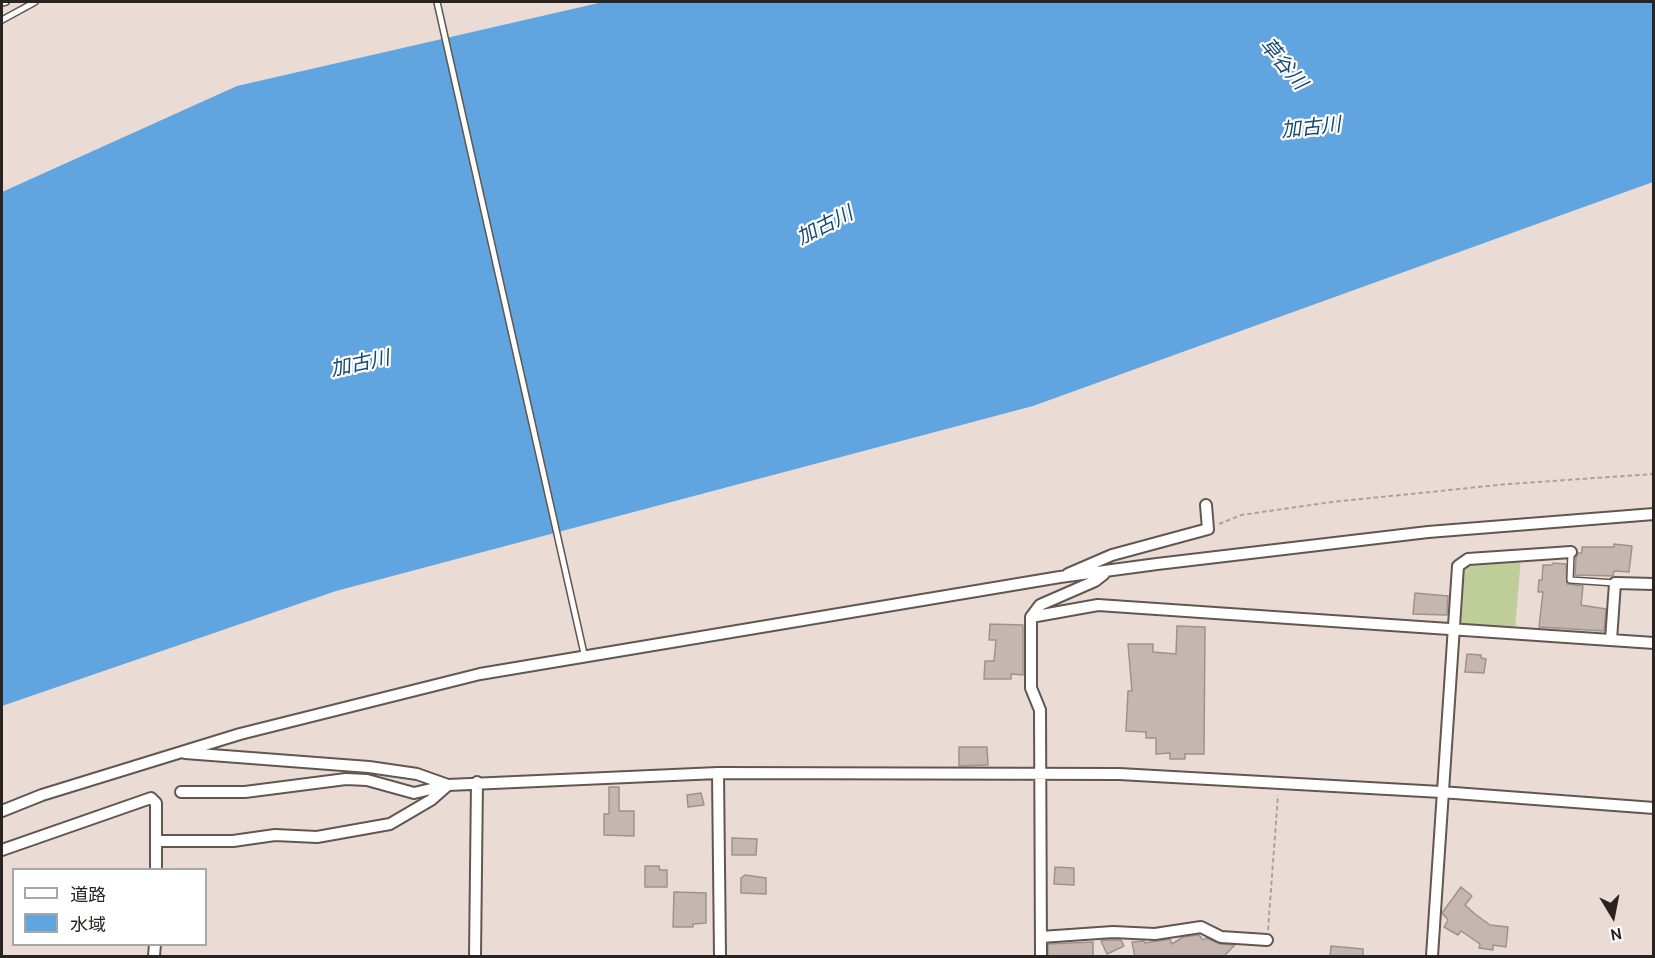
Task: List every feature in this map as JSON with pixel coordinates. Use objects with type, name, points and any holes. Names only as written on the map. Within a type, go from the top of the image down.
[{"type":"street","points":[[1060,577],[1112,555],[1209,529],[1206,505]]},
{"type":"street","points":[[2,811],[178,752],[240,734],[480,674],[1060,577],[1336,542],[1653,514]]},
{"type":"street","points":[[1432,957],[1441,792],[1458,566],[1461,562],[1571,552]]},
{"type":"street","points":[[1041,957],[1040,710],[1031,688],[1031,617],[1040,605],[1095,581],[1107,572]]},
{"type":"street","points":[[1611,640],[1615,583],[1653,584]]},
{"type":"street","points":[[1031,617],[1098,605],[1653,643]]},
{"type":"street","points":[[178,752],[369,767],[417,774],[448,785]]},
{"type":"street","points":[[718,773],[720,957]]},
{"type":"street","points":[[181,792],[245,792],[346,779],[367,780],[414,793],[448,785],[477,782],[718,773],[1119,774],[1441,792],[1653,808]]},
{"type":"street","points":[[475,957],[477,782]]},
{"type":"street","points":[[156,841],[233,841],[274,835],[317,837],[390,824],[431,800],[448,785]]},
{"type":"street","points":[[2,850],[151,798],[156,803],[156,868]]},
{"type":"street","points":[[1041,937],[1113,932],[1155,934],[1201,927],[1221,937],[1267,940]]},
{"type":"lane","points":[[2,3],[6,2]]},
{"type":"lane","points":[[2,20],[34,2]]},
{"type":"lane","points":[[437,2],[585,658]]},
{"type":"lane","points":[[1571,552],[1570,580],[1615,583]]},
{"type":"path","points":[[1209,529],[1241,515],[1332,502],[1508,484],[1653,474]]},
{"type":"path","points":[[1267,940],[1279,783]]},
{"type":"green space","points":[[1521,558],[1515,630],[1458,625],[1462,567],[1466,564]]},
{"type":"water","points":[[603,2],[1653,2],[1653,182],[1033,406],[336,591],[2,706],[2,192],[237,86]]},
{"type":"building","points":[[1614,544],[1632,546],[1629,572],[1614,571],[1613,576],[1575,575],[1576,558],[1578,553],[1582,553],[1582,547],[1614,547]]},
{"type":"building","points":[[1566,564],[1567,584],[1583,586],[1581,605],[1606,609],[1604,631],[1539,627],[1543,592],[1538,592],[1539,580],[1542,580],[1543,565]]},
{"type":"building","points":[[1415,593],[1448,596],[1447,615],[1413,614]]},
{"type":"building","points":[[990,624],[1023,625],[1023,675],[1011,674],[1011,679],[984,679],[985,661],[994,661],[996,640],[989,640]]},
{"type":"building","points":[[1177,626],[1205,627],[1204,754],[1185,754],[1185,759],[1170,759],[1170,753],[1156,754],[1156,738],[1146,738],[1146,732],[1126,731],[1128,691],[1132,691],[1128,644],[1153,644],[1153,652],[1176,654]]},
{"type":"building","points":[[1467,654],[1481,655],[1481,658],[1486,659],[1484,673],[1465,672]]},
{"type":"building","points":[[959,747],[987,747],[988,765],[959,766]]},
{"type":"building","points":[[609,787],[619,787],[619,811],[634,811],[634,836],[604,835],[604,814],[609,814]]},
{"type":"building","points":[[701,793],[704,805],[688,807],[687,795]]},
{"type":"building","points":[[732,838],[757,839],[756,855],[732,855]]},
{"type":"building","points":[[645,866],[659,866],[660,870],[667,870],[667,887],[645,887]]},
{"type":"building","points":[[1055,867],[1074,868],[1074,885],[1054,884]]},
{"type":"building","points":[[745,875],[766,878],[766,894],[741,893],[741,878]]},
{"type":"building","points":[[1461,887],[1472,896],[1465,905],[1475,914],[1490,925],[1508,927],[1506,947],[1493,945],[1493,950],[1479,948],[1480,944],[1461,931],[1458,935],[1444,927],[1448,920],[1442,913]]},
{"type":"building","points":[[674,892],[706,893],[706,923],[693,924],[693,927],[673,927]]},
{"type":"building","points":[[1199,935],[1203,940],[1206,938],[1220,944],[1235,945],[1223,957],[1135,957],[1132,942],[1144,941],[1145,943],[1170,939],[1172,944],[1183,937]]},
{"type":"building","points":[[1121,940],[1124,946],[1107,954],[1101,941]]},
{"type":"building","points":[[1093,942],[1093,957],[1048,957],[1048,944]]},
{"type":"building","points":[[1331,946],[1363,949],[1363,957],[1330,957]]},
{"type":"water label","name":"草谷川","points":[[1283,64]]},
{"type":"water label","name":"加古川","points":[[1311,128]]},
{"type":"water label","name":"加古川","points":[[825,226]]},
{"type":"water label","name":"加古川","points":[[360,364]]}]
